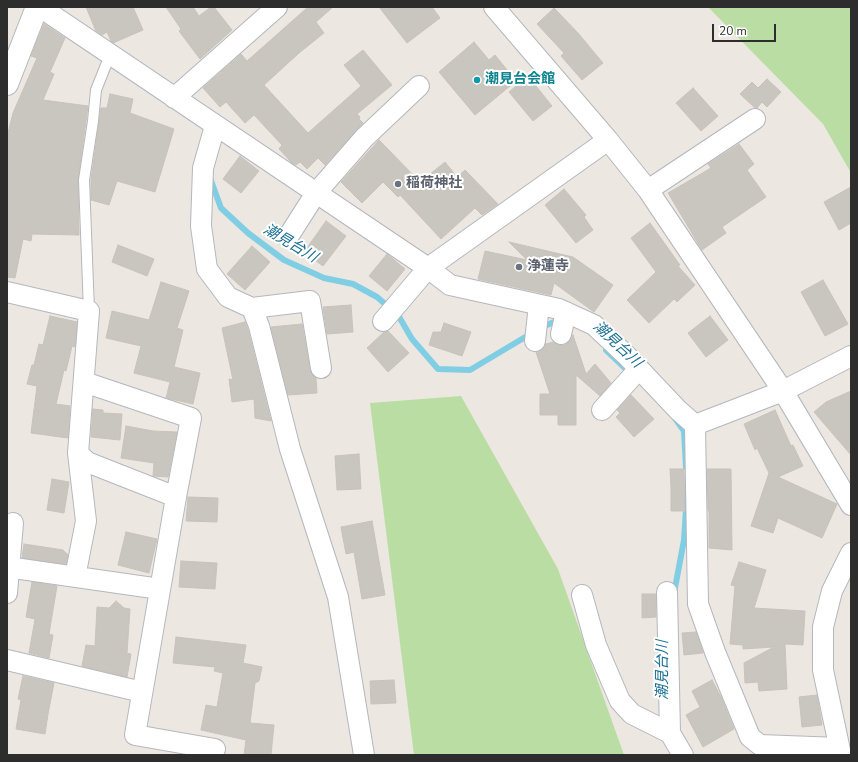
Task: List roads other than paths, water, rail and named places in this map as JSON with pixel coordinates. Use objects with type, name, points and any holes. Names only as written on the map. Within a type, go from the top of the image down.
[{"type":"street","points":[[7,84],[38,7],[428,268],[450,285],[559,309],[564,321],[594,325],[635,374],[696,425],[698,604],[715,652],[750,737],[760,745],[840,752],[824,670],[823,627],[832,591],[851,553]]},
{"type":"street","points":[[174,98],[277,7]]},
{"type":"street","points":[[494,7],[608,140],[648,190],[783,391],[851,505]]},
{"type":"street","points":[[288,237],[316,193],[364,138],[419,86]]},
{"type":"street","points":[[648,190],[755,118]]},
{"type":"street","points":[[215,126],[202,168],[201,226],[206,269],[228,297],[252,308],[310,301],[321,368]]},
{"type":"street","points":[[389,313],[428,268],[608,140]]},
{"type":"street","points":[[7,292],[89,311],[78,453],[86,521],[75,577]]},
{"type":"street","points":[[536,333],[540,304]]},
{"type":"street","points":[[252,308],[259,326],[290,449],[338,597],[364,755]]},
{"type":"street","points":[[696,425],[783,391],[851,356]]},
{"type":"street","points":[[602,410],[635,374]]},
{"type":"street","points":[[84,382],[191,418],[135,735],[215,749]]},
{"type":"street","points":[[78,453],[87,462],[176,497]]},
{"type":"street","points":[[7,594],[8,567],[13,522]]},
{"type":"street","points":[[8,567],[160,590]]},
{"type":"street","points":[[667,592],[673,618],[677,728],[683,755]]},
{"type":"street","points":[[582,596],[596,644],[620,701],[632,714],[677,728]]},
{"type":"street","points":[[673,618],[698,604]]},
{"type":"street","points":[[7,660],[142,692]]},
{"type":"lane","points":[[89,311],[84,180],[96,90],[110,55]]},
{"type":"waterway","name":"潮見台川","points":[[210,178],[221,208],[248,233],[284,260],[324,278],[353,284],[377,297],[398,315],[412,339],[438,369],[470,370],[532,333]]},
{"type":"waterway","name":"潮見台川","points":[[540,328],[561,319]]},
{"type":"waterway","name":"潮見台川","points":[[606,350],[627,370]]},
{"type":"waterway","name":"潮見台川","points":[[674,417],[684,431],[686,467]]},
{"type":"waterway","name":"潮見台川","points":[[675,594],[684,540],[687,494]]},
{"type":"place","name":"潮見台会館","points":[[477,80]]},
{"type":"place","name":"稲荷神社","points":[[398,184]]},
{"type":"place","name":"浄蓮寺","points":[[519,267]]}]
